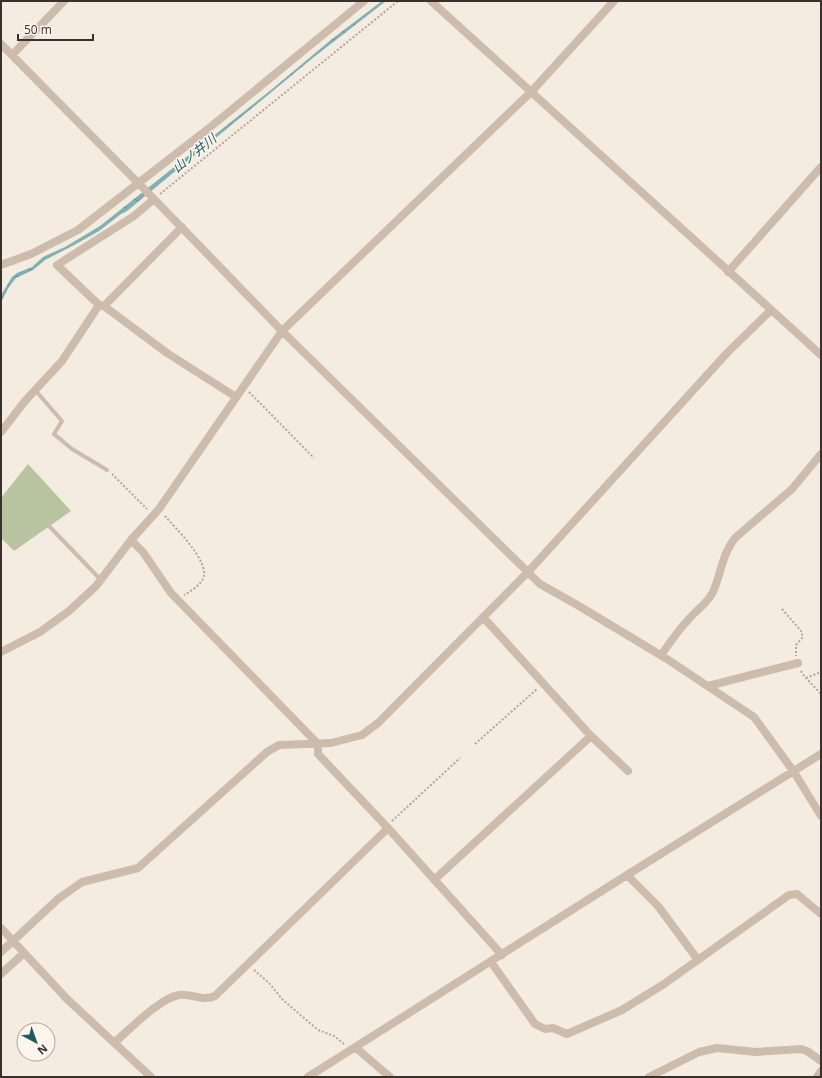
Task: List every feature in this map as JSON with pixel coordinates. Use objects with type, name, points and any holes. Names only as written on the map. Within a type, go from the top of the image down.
[{"type":"street","points":[[12,55],[64,1]]},
{"type":"street","points":[[1,265],[31,254],[78,230],[208,129],[364,1]]},
{"type":"street","points":[[431,1],[821,355]]},
{"type":"street","points":[[1,652],[40,632],[69,611],[96,586],[131,540],[156,512],[282,331],[531,92],[614,1]]},
{"type":"street","points":[[1,44],[154,198],[282,331],[540,584],[661,655],[754,717],[794,772],[821,816]]},
{"type":"street","points":[[728,272],[821,167]]},
{"type":"street","points":[[154,198],[134,216],[57,265],[102,305],[167,353],[236,398]]},
{"type":"street","points":[[1,432],[35,390],[62,361],[102,305],[182,228]]},
{"type":"street","points":[[1,952],[58,898],[82,882],[138,868],[267,752],[279,745],[331,743],[362,735],[378,723],[528,572],[728,353],[771,310]]},
{"type":"street","points":[[661,655],[685,623],[706,603],[713,592],[726,552],[735,538],[792,488],[821,454]]},
{"type":"street","points":[[131,540],[143,552],[171,593],[318,744],[318,754],[387,827],[502,955]]},
{"type":"street","points":[[483,617],[591,736],[628,771]]},
{"type":"street","points":[[708,686],[798,663]]},
{"type":"street","points":[[434,880],[591,736]]},
{"type":"street","points":[[308,1077],[821,754]]},
{"type":"street","points":[[114,1043],[162,1003],[176,996],[184,995],[208,999],[215,996],[387,827]]},
{"type":"street","points":[[627,875],[658,906],[698,960]]},
{"type":"street","points":[[491,962],[535,1024],[544,1029],[553,1028],[567,1034],[622,1010],[664,984],[789,895],[797,894],[821,914]]},
{"type":"street","points":[[1,928],[67,999],[151,1077]]},
{"type":"street","points":[[1,974],[24,953]]},
{"type":"street","points":[[353,1048],[390,1077]]},
{"type":"street","points":[[649,1077],[699,1052],[717,1048],[756,1052],[801,1049],[807,1051],[821,1061]]},
{"type":"street","points":[[816,1077],[821,1071]]},
{"type":"lane","points":[[35,390],[62,421],[54,434],[72,449],[107,470]]},
{"type":"lane","points":[[49,526],[101,580]]},
{"type":"path","points":[[154,198],[398,1]]},
{"type":"path","points":[[244,386],[314,458]]},
{"type":"path","points":[[107,470],[156,512],[198,556],[203,566],[204,577],[200,584],[178,600]]},
{"type":"path","points":[[782,609],[801,631],[803,637],[796,645],[798,663],[806,678],[821,694]]},
{"type":"path","points":[[806,678],[821,672]]},
{"type":"path","points":[[475,744],[543,684]]},
{"type":"path","points":[[387,827],[460,758]]},
{"type":"path","points":[[248,964],[269,983],[283,1000],[318,1030],[334,1036],[353,1048]]},
{"type":"green space","points":[[28,464],[71,511],[14,551],[1,538],[1,498]]},
{"type":"water","name":"山ノ井川","points":[[382,1],[386,1],[314,57],[127,211],[99,231],[45,260],[33,270],[16,278],[1,302],[1,295],[12,277],[17,273],[32,267],[43,257],[65,247],[100,226],[271,90],[332,39]]}]
